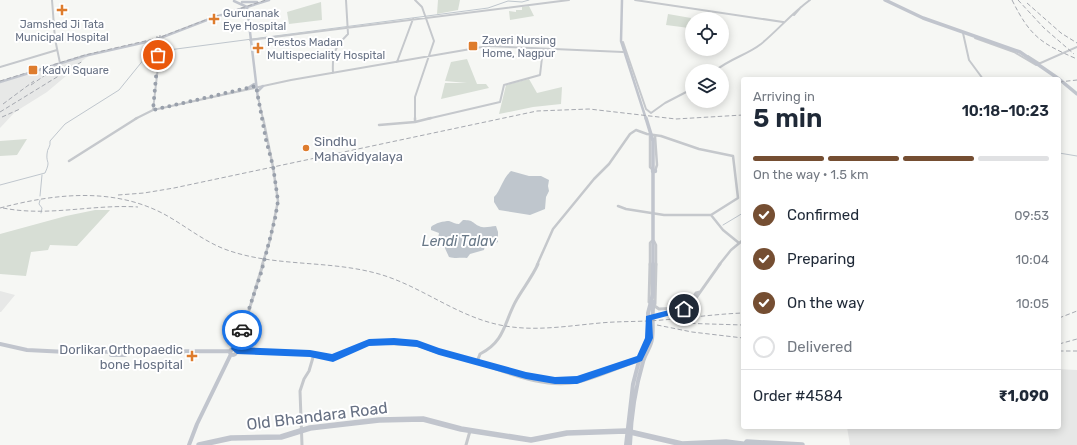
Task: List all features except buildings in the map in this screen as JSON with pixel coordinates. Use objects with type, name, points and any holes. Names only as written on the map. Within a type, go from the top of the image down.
[{"type":"highway","points":[[884,0],[924,19],[1019,53],[1054,77]]},
{"type":"highway","points":[[1061,82],[1077,95]]},
{"type":"highway","name":"Old Bhandara Road","points":[[200,445],[231,438],[281,437],[310,428],[379,420],[424,419],[470,431],[493,433],[531,440],[567,433],[628,432],[682,444],[727,442],[802,445]]},
{"type":"main road","points":[[60,62],[159,39],[264,0]]},
{"type":"main road","points":[[0,80],[90,53],[153,39],[264,0]]},
{"type":"main road","points":[[0,80],[84,56],[155,39],[268,0]]},
{"type":"main road","points":[[0,80],[98,50],[159,39],[268,0]]},
{"type":"main road","points":[[623,0],[623,43],[654,137],[653,294],[649,338],[643,357],[626,445]]},
{"type":"main road","points":[[233,1],[257,2]]},
{"type":"main road","points":[[233,1],[245,8]]},
{"type":"main road","points":[[238,2],[245,8],[247,15],[256,90]]},
{"type":"main road","points":[[256,90],[262,86]]},
{"type":"main road","points":[[247,89],[256,90],[262,86]]},
{"type":"main road","points":[[190,445],[233,352],[241,330]]},
{"type":"main road","points":[[0,345],[28,352],[58,354],[119,355],[233,352]]},
{"type":"main road","points":[[628,432],[630,445]]},
{"type":"street","points":[[52,0],[57,50],[60,62]]},
{"type":"street","points":[[333,73],[332,54],[337,44],[348,34],[346,0]]},
{"type":"street","points":[[415,122],[415,97],[434,41],[425,18],[423,7],[416,0]]},
{"type":"street","points":[[250,39],[569,0]]},
{"type":"street","points":[[635,0],[784,22]]},
{"type":"street","points":[[724,64],[757,47],[811,0]]},
{"type":"street","points":[[396,62],[412,19]]},
{"type":"street","points":[[964,33],[970,62],[981,77]]},
{"type":"street","points":[[964,33],[1016,49],[1040,63]]},
{"type":"street","points":[[964,33],[1014,52],[1036,65],[1077,47]]},
{"type":"street","points":[[153,110],[159,39]]},
{"type":"street","points":[[623,43],[646,109],[651,113],[665,103],[685,93]]},
{"type":"street","points":[[262,86],[488,46],[623,52]]},
{"type":"street","points":[[379,125],[415,122],[500,102],[504,85],[540,76],[543,49]]},
{"type":"street","points":[[0,67],[57,50]]},
{"type":"street","points":[[69,161],[153,110],[247,89]]},
{"type":"street","points":[[241,330],[243,330],[261,273],[275,219],[278,201],[273,166],[256,90]]},
{"type":"street","points":[[477,362],[480,354],[488,350],[500,338],[516,300],[534,273],[541,259],[553,229],[594,179],[609,164],[630,134],[636,130],[698,149],[733,156],[738,198],[711,215],[654,213],[626,209],[618,206]]},
{"type":"street","points":[[650,135],[650,167],[654,170],[657,165],[655,136]]},
{"type":"street","points":[[650,317],[688,308],[706,282],[739,243],[721,228],[711,215]]},
{"type":"street","points":[[655,305],[656,246],[653,242],[650,243],[649,302],[659,309],[680,308],[689,304],[696,293],[699,293]]},
{"type":"street","points":[[233,352],[314,354],[332,359],[369,344],[394,342],[417,344],[435,351],[526,377],[555,382],[577,382],[643,357]]},
{"type":"street","points":[[302,445],[300,390],[309,371],[314,354]]},
{"type":"street","points":[[466,445],[470,431]]},
{"type":"shaded area","points":[[438,0],[460,0],[458,10],[437,14]]},
{"type":"shaded area","points":[[321,2],[322,20],[289,24],[287,12]]},
{"type":"shaded area","points":[[529,6],[534,16],[510,20],[509,11],[516,12],[516,10],[522,10],[522,7]]},
{"type":"shaded area","points":[[668,14],[685,17],[685,27],[666,25]]},
{"type":"shaded area","points":[[90,55],[68,71],[66,76],[47,92],[15,112],[0,128],[0,83]]},
{"type":"shaded area","points":[[467,59],[477,84],[486,84],[489,88],[441,99],[445,83],[467,83],[445,81],[451,62]]},
{"type":"shaded area","points":[[529,79],[537,93],[562,87],[561,104],[533,107],[499,114],[506,85]]},
{"type":"shaded area","points":[[27,139],[17,155],[0,156],[0,141]]},
{"type":"shaded area","points":[[95,210],[110,210],[77,246],[50,245],[48,250],[31,252],[26,276],[0,274],[0,234],[66,216]]},
{"type":"shaded area","points":[[0,291],[15,295],[1,312],[0,312]]},
{"type":"shaded area","points":[[1061,369],[1077,370],[1077,445],[850,445],[847,429],[1061,429]]},
{"type":"water","points":[[511,171],[529,176],[541,176],[549,180],[549,191],[546,197],[545,209],[530,215],[499,210],[494,202],[494,197]]},
{"type":"water","name":"Lendi Talav","points":[[463,220],[471,221],[481,227],[496,226],[498,232],[498,242],[489,246],[485,245],[484,250],[470,254],[467,258],[449,257],[443,244],[438,239],[439,233],[431,230],[431,227],[437,223],[447,221],[459,224]]},
{"type":"waterway","points":[[161,51],[488,8],[508,1],[522,2],[529,0]]},
{"type":"waterway","points":[[0,185],[45,173],[48,166],[47,152],[50,141],[65,124],[119,90],[149,53],[155,52]]},
{"type":"waterway","points":[[1061,153],[1077,156]]},
{"type":"waterway","points":[[40,196],[42,175]]},
{"type":"waterway","points":[[40,200],[39,204],[42,208],[41,213]]},
{"type":"waterway","points":[[723,225],[741,214]]},
{"type":"railway","points":[[0,81],[85,55],[158,38],[208,19],[266,0]]},
{"type":"railway","points":[[1012,0],[1018,12],[1037,37],[1054,48],[1077,59]]},
{"type":"railway","points":[[1018,0],[1044,28],[1074,54]]},
{"type":"railway","points":[[1027,3],[1061,33],[1077,43]]},
{"type":"railway","points":[[0,112],[83,61]]},
{"type":"railway","points":[[31,85],[54,69]]},
{"type":"railway","points":[[1061,82],[1077,80]]},
{"type":"railway","points":[[3,104],[34,81]]},
{"type":"railway","points":[[2,117],[20,109]]},
{"type":"railway","points":[[118,195],[144,193],[174,188],[537,111],[589,109],[676,119],[741,115]]},
{"type":"railway","points":[[0,208],[40,199],[61,197],[102,196],[123,199],[162,213],[204,239],[230,251],[248,256],[285,262],[342,267],[379,274],[394,279],[468,315],[484,321],[512,327],[550,328],[608,322],[654,321],[741,313]]},
{"type":"railway","points":[[3,208],[54,211],[104,207],[138,207]]},
{"type":"railway","points":[[1061,317],[1077,311]]},
{"type":"railway","points":[[677,323],[741,325]]},
{"type":"railway","points":[[657,325],[692,332],[741,338]]},
{"type":"railway","points":[[1061,343],[1077,339]]},
{"type":"railway","points":[[1061,351],[1077,351]]},
{"type":"way so far","points":[[158,55],[153,110],[245,90],[256,86],[258,92],[257,96],[259,98],[266,140],[273,166],[278,201],[275,219],[261,273],[242,330]]},
{"type":"place","name":"Jamshed Ji Tata Municipal Hospital","points":[[62,10]]},
{"type":"place","name":"Gurunanak Eye Hospital","points":[[214,19]]},
{"type":"place","name":"Zaveri Nursing Home, Nagpur","points":[[473,46]]},
{"type":"place","name":"Prestos Madan Multispeciality Hospital","points":[[258,48]]},
{"type":"place","name":"Kadvi Square","points":[[33,70]]},
{"type":"place","name":"Sindhu Mahavidyalaya","points":[[306,148]]},
{"type":"place","name":"Dorlikar Orthopaedic bone Hospital","points":[[192,356]]},
{"type":"route","points":[[242,330],[240,331],[241,332],[235,349],[237,351],[310,353],[333,358],[369,342],[394,341],[417,343],[439,351],[526,376],[555,381],[577,380],[640,358],[649,338],[649,318],[662,313],[684,309]]}]
